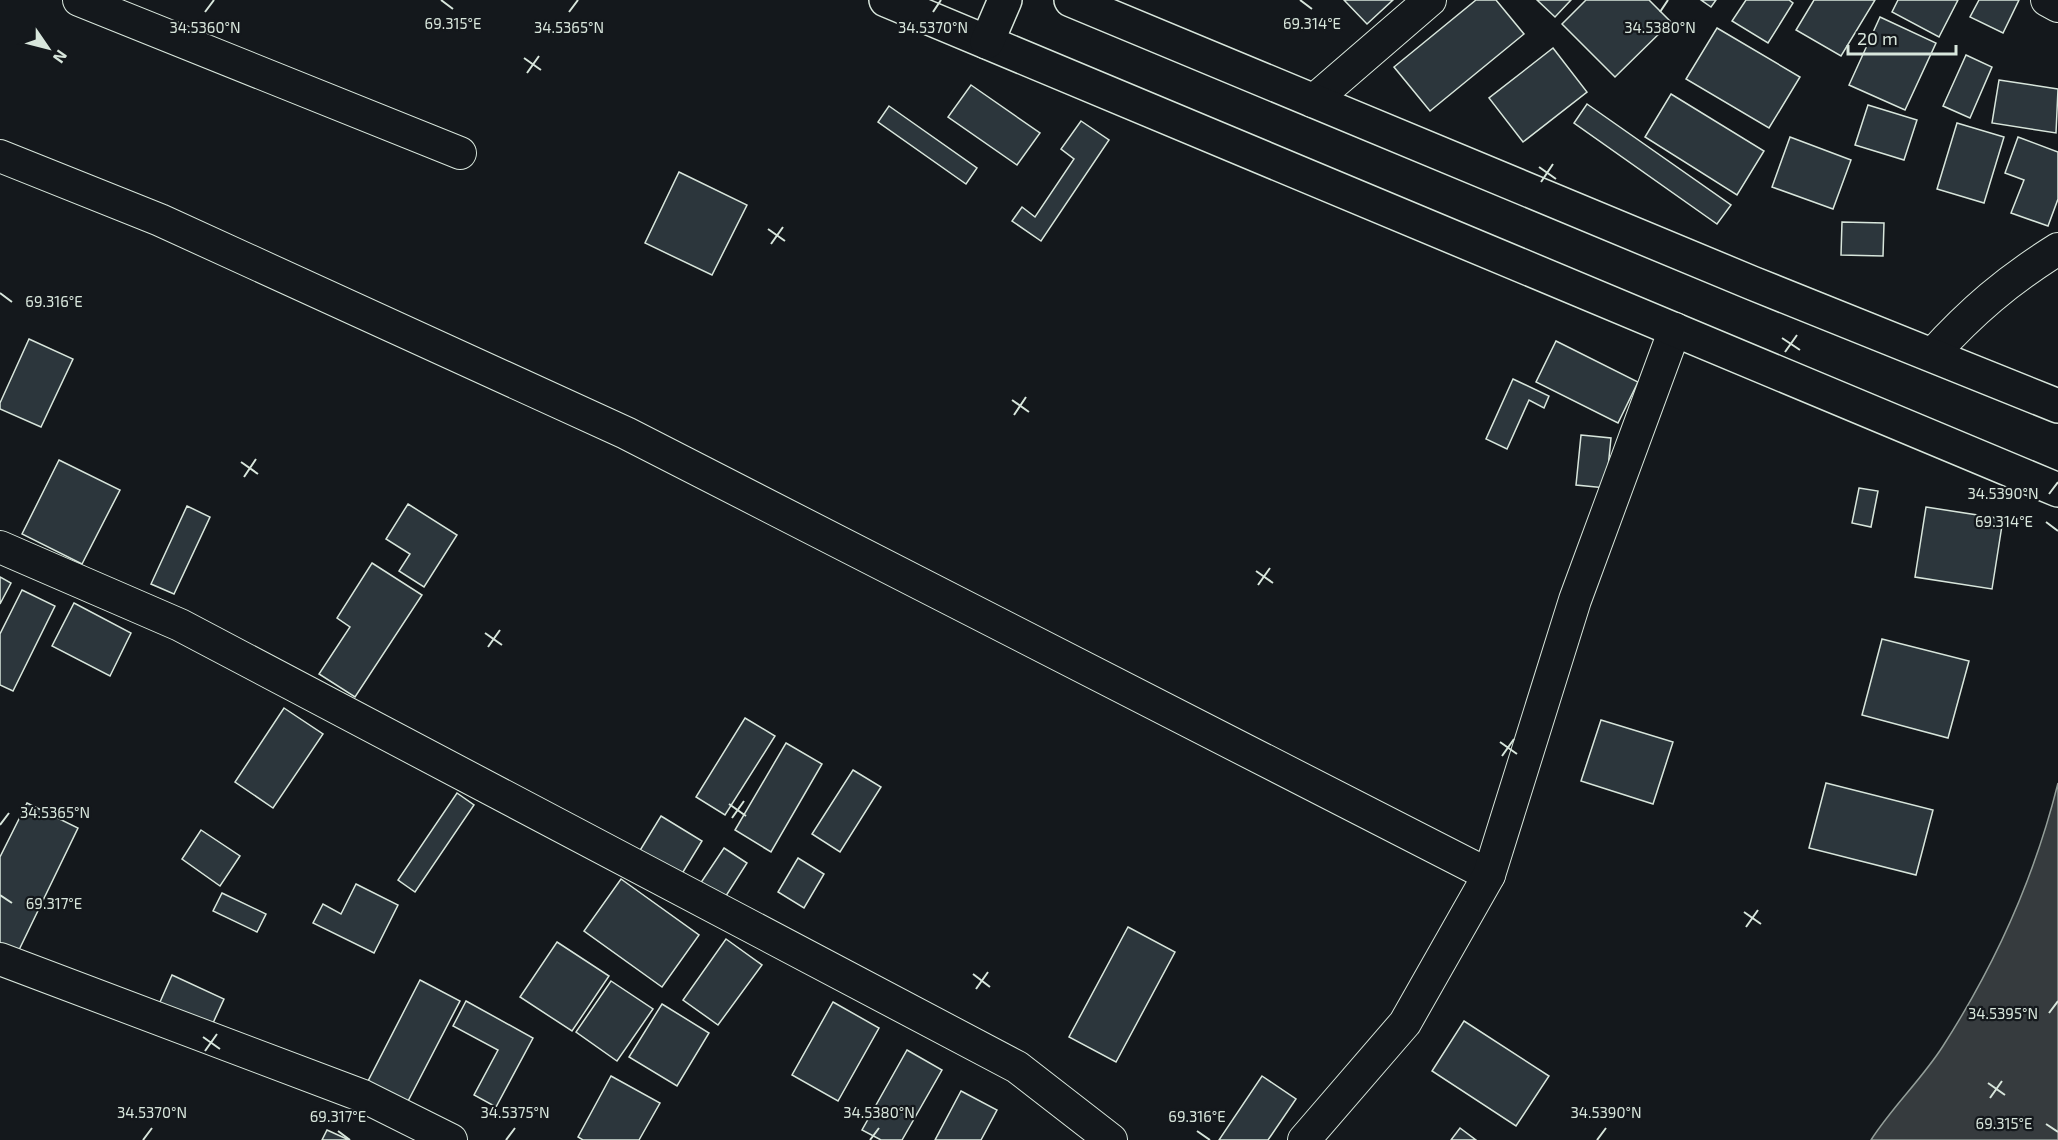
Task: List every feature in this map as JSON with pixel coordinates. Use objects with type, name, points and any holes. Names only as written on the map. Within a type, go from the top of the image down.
[{"type":"street","points":[[79,0],[460,153]]},
{"type":"street","points":[[886,0],[2058,490]]},
{"type":"street","points":[[987,42],[1005,0]]},
{"type":"street","points":[[1071,0],[1752,283],[2058,406]]},
{"type":"street","points":[[1313,101],[1430,0]]},
{"type":"street","points":[[2047,0],[2058,6]]},
{"type":"street","points":[[0,156],[160,220],[626,433],[1489,875]]},
{"type":"street","points":[[1932,355],[1969,315],[2021,272],[2058,249]]},
{"type":"street","points":[[1304,1140],[1405,1023],[1489,875],[1575,600],[1675,329]]},
{"type":"street","points":[[0,547],[180,625],[1017,1067],[1111,1140]]},
{"type":"street","points":[[0,959],[363,1096],[451,1140]]},
{"type":"shaded area","points":[[2058,783],[2058,1140],[1871,1140],[1935,1058],[1980,984],[2025,886],[2049,818]]},
{"type":"building","points":[[1344,0],[1393,0],[1367,24]]},
{"type":"building","points":[[1476,0],[1496,0],[1524,34],[1430,111],[1394,67]]},
{"type":"building","points":[[1537,0],[1571,0],[1555,17]]},
{"type":"building","points":[[1586,0],[1649,0],[1671,22],[1615,77],[1562,24]]},
{"type":"building","points":[[1701,0],[1716,0],[1711,7]]},
{"type":"building","points":[[1746,0],[1789,0],[1793,3],[1768,43],[1732,21]]},
{"type":"building","points":[[1814,0],[1875,0],[1841,56],[1796,30]]},
{"type":"building","points":[[1898,0],[1958,0],[1939,37],[1892,12]]},
{"type":"building","points":[[1979,0],[2019,0],[2003,33],[1970,17]]},
{"type":"building","points":[[1880,17],[1936,43],[1905,110],[1849,85]]},
{"type":"building","points":[[1717,28],[1800,77],[1769,128],[1686,79]]},
{"type":"building","points":[[1553,48],[1587,92],[1523,142],[1489,98]]},
{"type":"building","points":[[1966,55],[1992,67],[1970,118],[1943,106]]},
{"type":"building","points":[[1999,80],[2058,89],[2056,133],[1992,123]]},
{"type":"building","points":[[971,85],[1040,133],[1017,165],[948,117]]},
{"type":"building","points":[[1671,94],[1764,151],[1737,195],[1645,137]]},
{"type":"building","points":[[1587,104],[1731,205],[1717,224],[1574,123]]},
{"type":"building","points":[[1868,105],[1917,120],[1904,160],[1855,145]]},
{"type":"building","points":[[889,106],[977,168],[966,184],[878,122]]},
{"type":"building","points":[[1081,121],[1109,140],[1041,241],[1012,221],[1022,207],[1035,217],[1074,159],[1061,149]]},
{"type":"building","points":[[1957,123],[2004,137],[1984,203],[1937,189]]},
{"type":"building","points":[[1790,137],[1851,160],[1833,209],[1772,187]]},
{"type":"building","points":[[2018,137],[2058,152],[2058,199],[2048,226],[2011,213],[2024,180],[2005,173]]},
{"type":"building","points":[[679,172],[747,205],[712,275],[645,243]]},
{"type":"building","points":[[1842,222],[1884,223],[1883,256],[1841,255]]},
{"type":"building","points":[[29,339],[73,359],[41,427],[0,409],[0,403]]},
{"type":"building","points":[[1556,341],[1638,382],[1618,423],[1536,382]]},
{"type":"building","points":[[1513,379],[1549,396],[1544,408],[1529,400],[1507,449],[1486,439]]},
{"type":"building","points":[[1581,435],[1611,438],[1606,488],[1576,485]]},
{"type":"building","points":[[59,460],[120,490],[82,564],[22,534]]},
{"type":"building","points":[[1859,488],[1878,491],[1871,527],[1852,523]]},
{"type":"building","points":[[408,504],[457,535],[424,587],[399,571],[410,554],[386,539]]},
{"type":"building","points":[[187,506],[210,517],[174,594],[151,584]]},
{"type":"building","points":[[1926,507],[2003,519],[1992,589],[1915,577]]},
{"type":"building","points":[[372,563],[422,595],[355,697],[319,674],[350,627],[337,618]]},
{"type":"building","points":[[0,577],[11,583],[0,604]]},
{"type":"building","points":[[22,590],[55,606],[13,691],[0,685],[0,634]]},
{"type":"building","points":[[74,603],[131,633],[110,676],[52,646]]},
{"type":"building","points":[[1882,639],[1969,661],[1948,738],[1862,715]]},
{"type":"building","points":[[284,708],[323,734],[273,808],[235,782]]},
{"type":"building","points":[[745,718],[775,736],[725,815],[696,797]]},
{"type":"building","points":[[1601,720],[1673,742],[1653,804],[1581,781]]},
{"type":"building","points":[[786,743],[822,764],[771,852],[735,830]]},
{"type":"building","points":[[853,770],[881,787],[840,852],[812,834]]},
{"type":"building","points":[[1826,783],[1933,810],[1916,875],[1809,848]]},
{"type":"building","points":[[457,793],[474,805],[415,892],[398,880]]},
{"type":"building","points":[[27,803],[78,828],[17,954],[0,946],[0,857]]},
{"type":"building","points":[[661,816],[702,841],[680,877],[639,852]]},
{"type":"building","points":[[201,830],[240,856],[220,886],[182,859]]},
{"type":"building","points":[[724,848],[747,863],[724,899],[700,884]]},
{"type":"building","points":[[798,858],[824,874],[804,908],[778,892]]},
{"type":"building","points":[[621,879],[699,935],[662,987],[584,931]]},
{"type":"building","points":[[356,884],[398,905],[374,953],[313,923],[323,904],[341,914]]},
{"type":"building","points":[[222,893],[266,914],[257,932],[213,911]]},
{"type":"building","points":[[1128,927],[1175,952],[1116,1062],[1069,1037]]},
{"type":"building","points":[[726,939],[762,965],[718,1025],[683,1000]]},
{"type":"building","points":[[557,942],[609,976],[572,1031],[520,997]]},
{"type":"building","points":[[172,975],[224,999],[208,1034],[156,1011]]},
{"type":"building","points":[[420,980],[460,1001],[406,1105],[366,1085]]},
{"type":"building","points":[[611,981],[653,1009],[617,1061],[576,1032]]},
{"type":"building","points":[[466,1001],[533,1038],[496,1107],[474,1095],[498,1050],[453,1026]]},
{"type":"building","points":[[833,1002],[879,1028],[838,1101],[792,1075]]},
{"type":"building","points":[[662,1004],[709,1033],[677,1086],[629,1057]]},
{"type":"building","points":[[1464,1021],[1549,1076],[1516,1126],[1432,1071]]},
{"type":"building","points":[[907,1050],[942,1070],[902,1140],[881,1140],[862,1130]]},
{"type":"building","points":[[611,1076],[660,1103],[639,1140],[583,1140],[578,1137]]},
{"type":"building","points":[[1262,1076],[1296,1099],[1268,1140],[1219,1140]]},
{"type":"building","points":[[961,1091],[997,1110],[981,1140],[935,1140]]},
{"type":"building","points":[[1460,1128],[1476,1140],[1451,1140]]},
{"type":"building","points":[[327,1130],[349,1140],[322,1140]]}]
